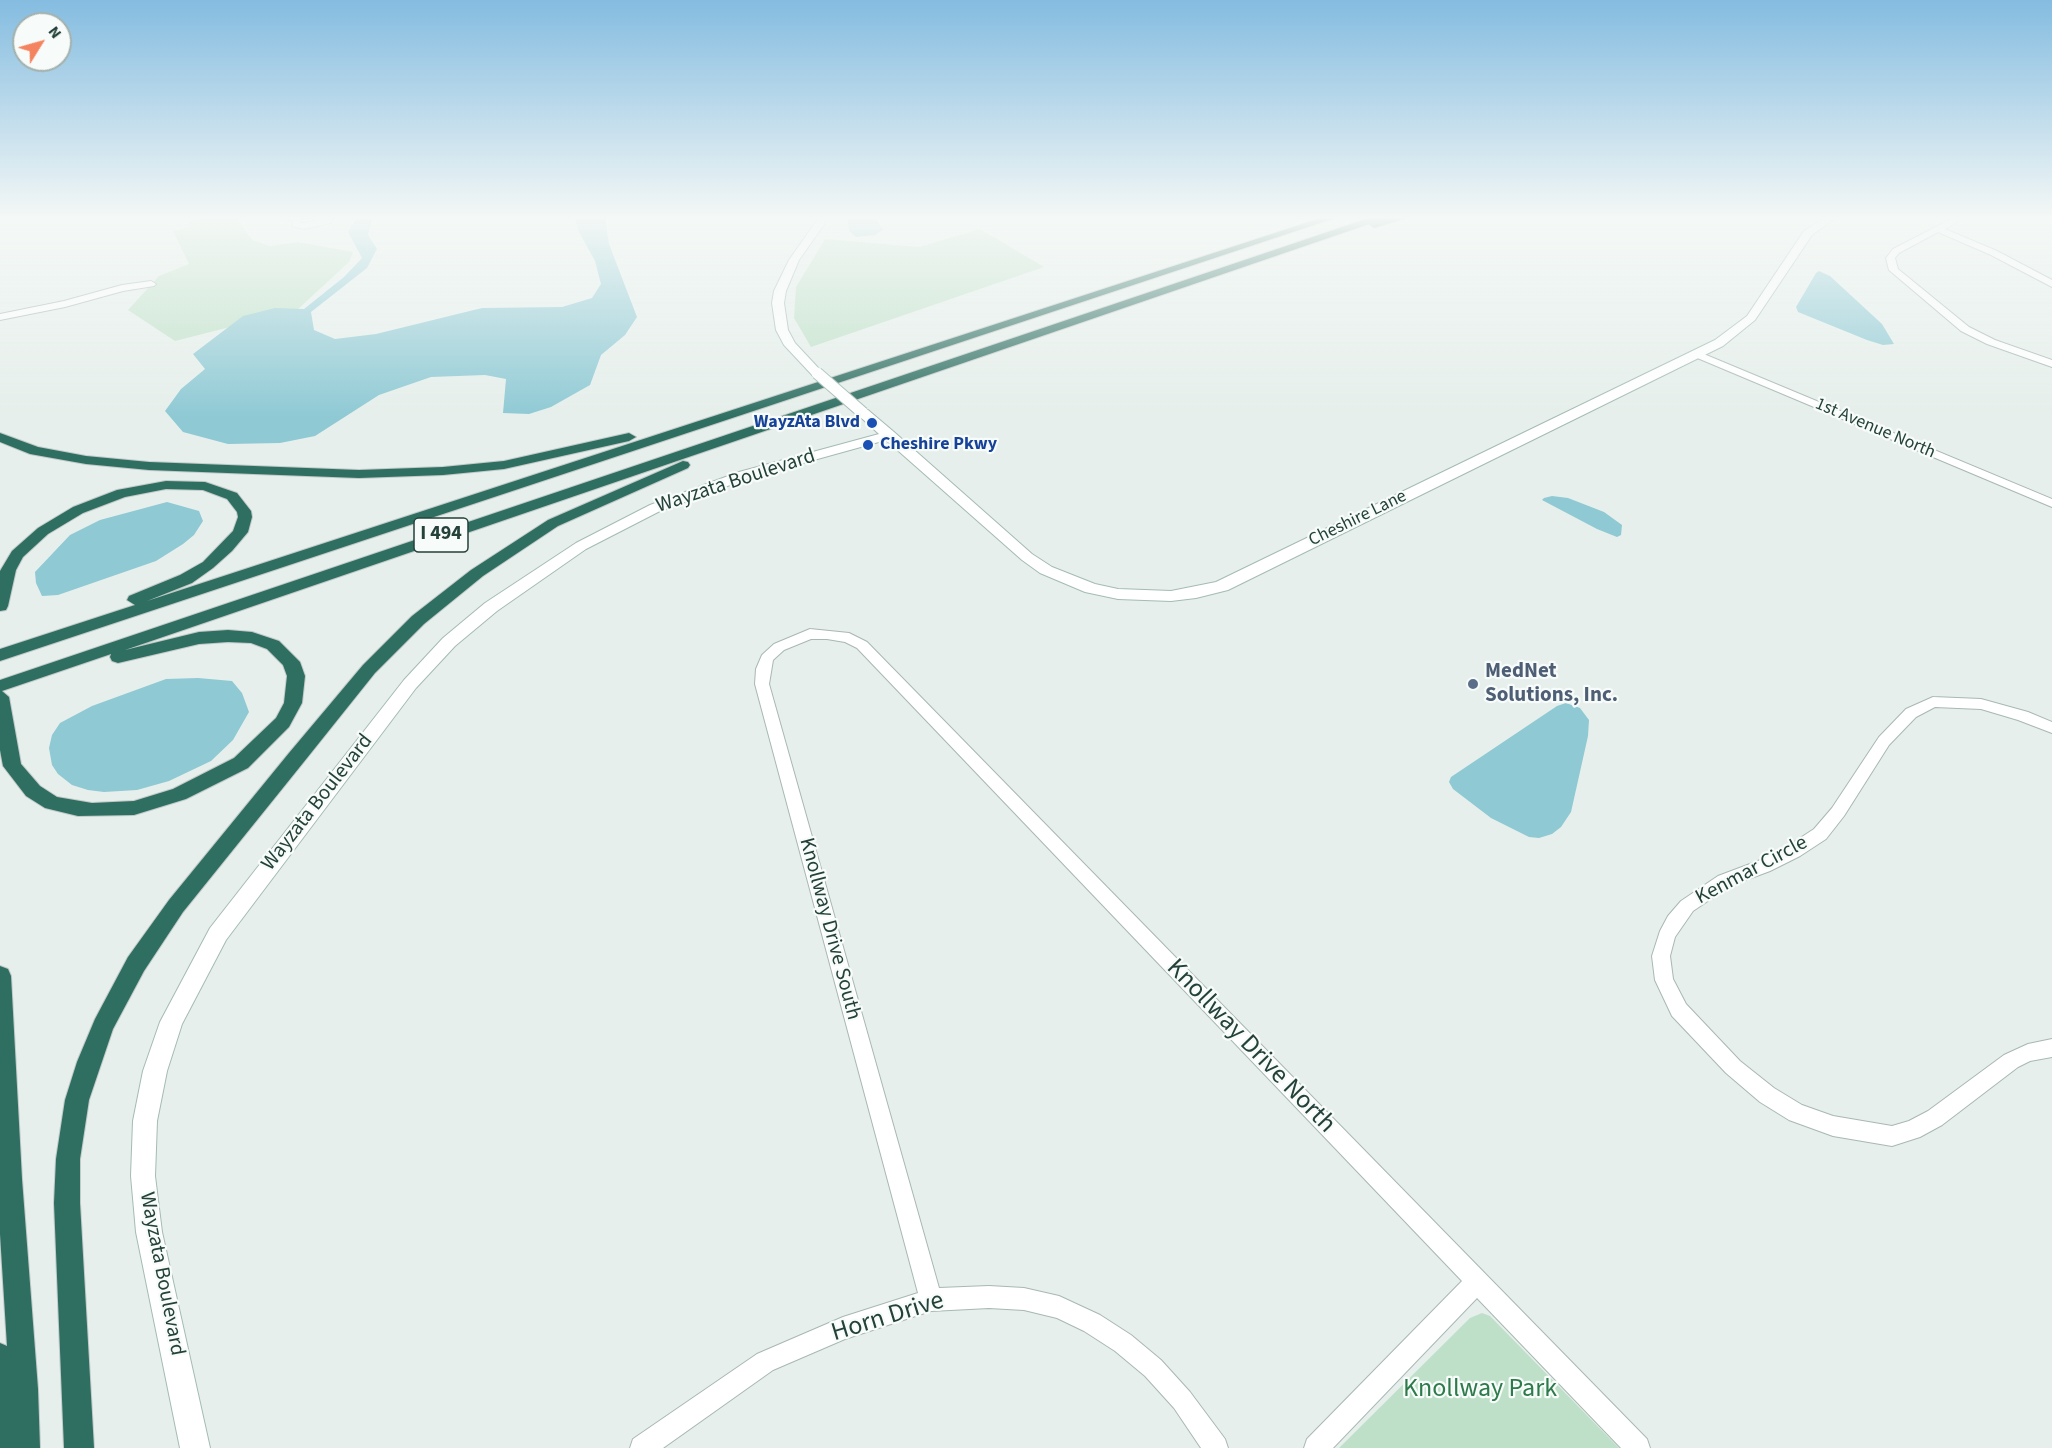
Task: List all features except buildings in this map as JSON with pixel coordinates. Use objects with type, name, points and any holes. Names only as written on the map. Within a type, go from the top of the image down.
[{"type":"highway","name":"I 494","points":[[0,654],[49,636],[1130,284]]},
{"type":"highway","name":"I 494","points":[[53,670],[1188,284]]},
{"type":"highway","points":[[0,437],[35,451],[54,455],[149,466],[359,474],[433,471],[504,465],[546,457],[611,442],[745,404],[799,393]]},
{"type":"highway","points":[[78,1448],[67,1203],[68,1159],[72,1125],[77,1100],[103,1026],[136,964],[176,906],[369,669],[410,627],[444,598],[515,546],[585,507],[830,405]]},
{"type":"highway","points":[[0,606],[8,570],[17,554],[43,531],[78,510],[122,494],[166,485],[216,488],[238,501],[245,517],[242,527],[233,541],[208,566],[173,585],[49,636]]},
{"type":"highway","points":[[0,686],[53,670],[180,642],[240,636],[263,641],[280,650],[294,669],[296,685],[293,703],[283,722],[241,763],[180,794],[134,808],[109,810],[64,807],[33,791],[12,766],[0,697]]},
{"type":"highway","points":[[0,976],[9,1179],[24,1389],[25,1448]]},
{"type":"highway","points":[[0,1357],[8,1448]]},
{"type":"street","points":[[0,317],[65,304],[122,288],[151,284]]},
{"type":"street","name":"Cheshire Lane","points":[[783,284],[778,303],[782,330],[790,345],[817,373],[1027,556],[1046,570],[1080,584],[1118,594],[1171,596],[1222,585],[1245,575],[1699,355],[1737,331],[1751,318],[1774,284]]},
{"type":"street","points":[[1910,284],[1956,322],[1978,336],[2052,364]]},
{"type":"street","name":"1st Avenue North","points":[[1699,355],[2052,503]]},
{"type":"street","name":"Wayzata Boulevard","points":[[195,1448],[148,1232],[143,1176],[145,1121],[155,1071],[171,1022],[218,934],[410,684],[449,642],[491,607],[581,546],[655,508],[744,476],[889,435]]},
{"type":"street","name":"Knollway Drive South","points":[[862,645],[849,638],[827,634],[810,634],[795,639],[778,647],[767,658],[763,669],[762,684],[931,1300]]},
{"type":"street","name":"Knollway Drive North","points":[[862,645],[1638,1448]]},
{"type":"street","name":"Kenmar Circle","points":[[2052,728],[2002,708],[1960,701],[1933,702],[1911,713],[1884,741],[1838,812],[1820,834],[1794,851],[1764,866],[1724,881],[1687,906],[1674,921],[1666,936],[1661,957],[1664,980],[1679,1010],[1726,1060],[1767,1095],[1796,1113],[1833,1126],[1892,1136],[1913,1130],[1935,1118],[2011,1061],[2028,1053],[2052,1048]]},
{"type":"street","points":[[1316,1448],[1477,1282]]},
{"type":"street","name":"Horn Drive","points":[[642,1448],[765,1362],[843,1328],[931,1300],[980,1297],[1024,1299],[1059,1307],[1092,1323],[1124,1343],[1153,1368],[1182,1400],[1216,1448]]},
{"type":"green space","points":[[152,284],[326,284],[297,310],[175,341],[128,310]]},
{"type":"green space","points":[[798,284],[996,284],[811,347],[794,318]]},
{"type":"green space","name":"Knollway Park","points":[[1482,1313],[1490,1316],[1619,1448],[1339,1448],[1470,1318]]},
{"type":"water","points":[[336,284],[347,284],[311,312],[314,330],[335,339],[376,334],[482,308],[562,307],[592,298],[601,284],[624,284],[637,317],[625,335],[601,355],[590,385],[551,407],[529,414],[503,413],[506,379],[485,375],[431,377],[379,395],[315,436],[280,443],[228,444],[183,432],[165,411],[181,389],[205,369],[193,354],[243,316],[275,308],[304,309]]},
{"type":"water","points":[[1810,284],[1838,284],[1882,324],[1894,344],[1883,345],[1867,340],[1798,312],[1796,307]]},
{"type":"water","points":[[1552,496],[1568,498],[1604,512],[1622,525],[1621,535],[1617,537],[1597,529],[1542,500]]},
{"type":"water","points":[[167,502],[199,511],[203,521],[194,535],[183,544],[156,561],[58,595],[42,596],[36,583],[35,572],[70,535],[100,520]]},
{"type":"water","points":[[198,678],[232,681],[242,693],[249,712],[233,740],[211,761],[169,781],[137,790],[104,792],[72,785],[58,774],[52,765],[49,748],[52,735],[60,723],[92,706],[166,679]]},
{"type":"water","points":[[1566,703],[1580,708],[1589,720],[1588,736],[1571,812],[1561,827],[1552,834],[1539,838],[1529,837],[1491,818],[1453,789],[1449,782],[1451,777],[1557,706]]},
{"type":"place","name":"WayzAta Blvd","points":[[872,423]]},
{"type":"place","name":"Cheshire Pkwy","points":[[868,445]]},
{"type":"place","name":"MedNet Solutions, Inc.","points":[[1473,684]]}]
